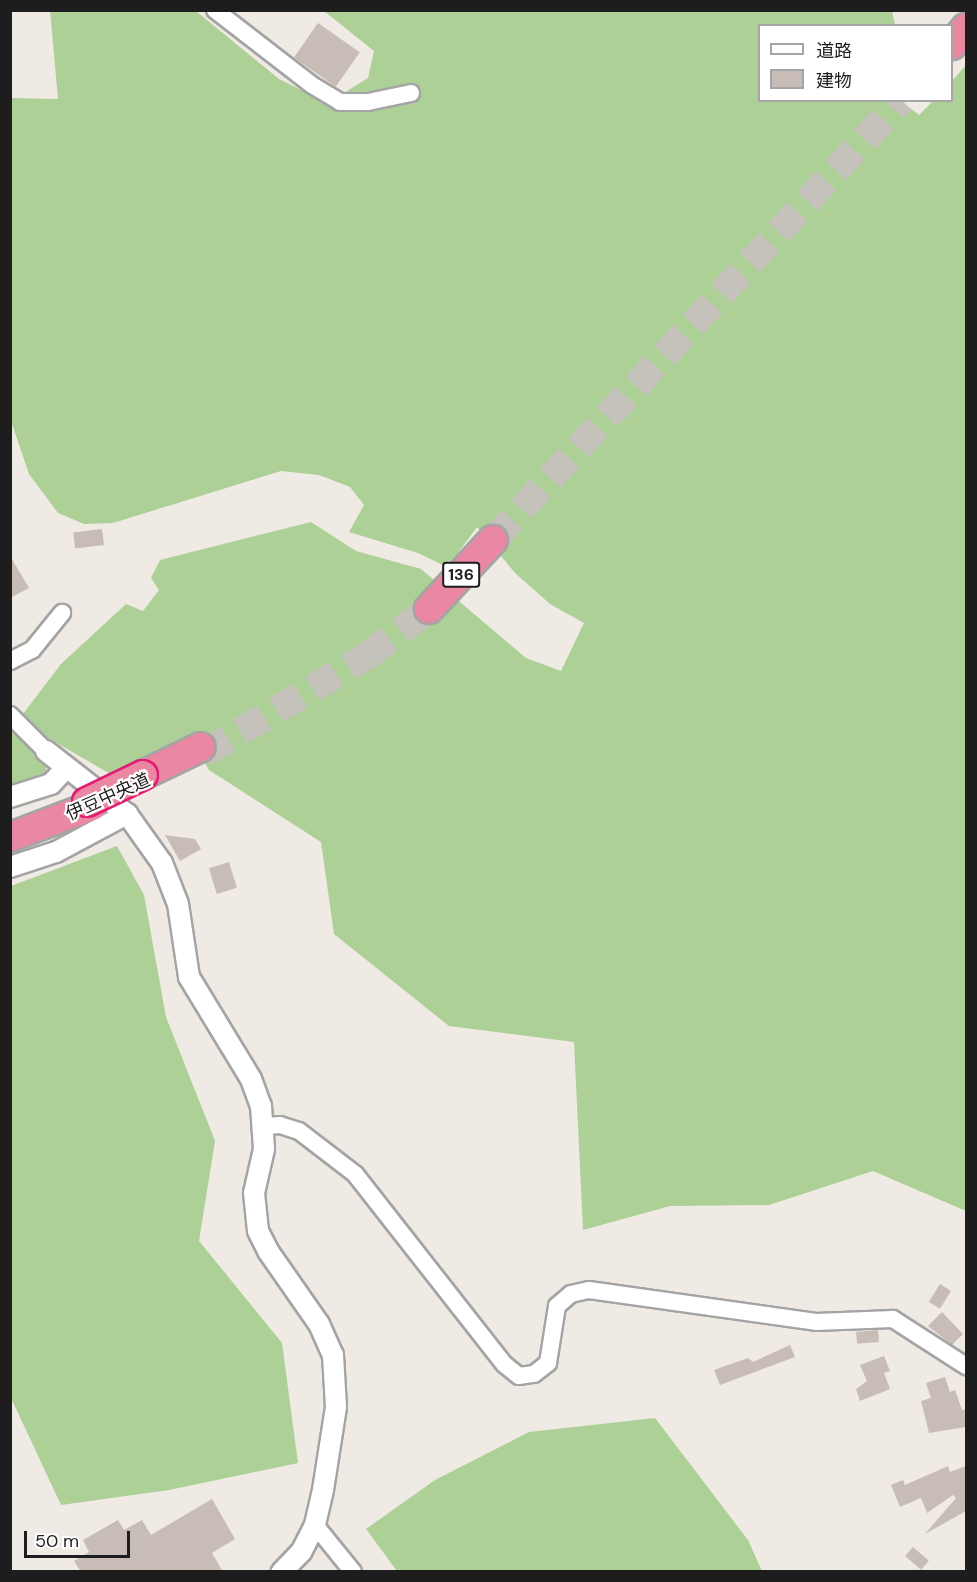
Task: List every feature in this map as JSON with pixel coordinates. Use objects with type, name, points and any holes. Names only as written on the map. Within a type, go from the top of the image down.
[{"type":"highway","points":[[953,29],[966,15]]},
{"type":"highway","points":[[953,43],[966,28]]},
{"type":"highway","name":"136","points":[[426,606],[490,538]]},
{"type":"highway","name":"伊豆中央道","points":[[10,837],[86,807],[202,750]]},
{"type":"highway","points":[[10,848],[52,830],[86,807]]},
{"type":"highway","name":"伊豆中央道","points":[[10,830],[86,807]]},
{"type":"street","points":[[215,10],[312,85],[340,102],[368,102],[411,93]]},
{"type":"street","points":[[10,662],[32,650],[62,613]]},
{"type":"street","points":[[10,715],[66,768],[127,814],[155,851],[171,885],[189,977],[251,1079],[265,1126],[254,1193],[258,1231],[328,1339],[336,1379],[336,1407],[315,1525],[301,1552],[282,1572]]},
{"type":"street","points":[[10,797],[51,784],[66,768]]},
{"type":"street","points":[[10,867],[56,852],[127,814]]},
{"type":"street","points":[[265,1126],[280,1125],[299,1131],[355,1174],[504,1364],[519,1376],[542,1370],[548,1363],[557,1306],[570,1294],[590,1290],[816,1322],[892,1319],[966,1366]]},
{"type":"street","points":[[315,1525],[353,1572]]},
{"type":"green space","points":[[50,10],[196,11],[279,79],[328,103],[368,78],[374,51],[324,11],[892,11],[895,24],[758,24],[758,102],[902,102],[919,115],[932,102],[953,102],[953,80],[966,65],[966,1211],[873,1171],[769,1205],[670,1206],[583,1230],[574,1042],[449,1026],[334,934],[321,842],[209,770],[192,742],[112,775],[38,732],[23,714],[61,664],[126,604],[143,611],[159,590],[151,578],[160,560],[311,522],[356,551],[421,569],[526,658],[561,671],[584,623],[550,604],[515,573],[477,527],[454,558],[443,565],[418,553],[349,532],[364,505],[350,487],[319,475],[281,471],[113,523],[84,524],[58,513],[29,474],[11,421],[10,98],[58,99]]},
{"type":"green space","points":[[10,727],[46,764],[46,774],[10,788]]},
{"type":"green space","points":[[117,846],[144,895],[166,1017],[215,1141],[199,1241],[282,1343],[298,1463],[169,1490],[61,1505],[11,1398],[11,886]]},
{"type":"green space","points":[[655,1418],[748,1540],[762,1571],[397,1571],[366,1529],[435,1480],[529,1432]]},
{"type":"building","points":[[318,23],[360,52],[336,87],[294,57]]},
{"type":"building","points":[[102,529],[104,545],[75,548],[73,533]]},
{"type":"building","points":[[10,556],[29,588],[10,598]]},
{"type":"building","points":[[165,835],[195,839],[201,849],[180,861]]},
{"type":"building","points":[[229,862],[237,888],[217,894],[209,868]]},
{"type":"building","points":[[940,1284],[951,1291],[940,1309],[929,1302]]},
{"type":"building","points":[[942,1312],[963,1334],[952,1345],[928,1326]]},
{"type":"building","points":[[878,1330],[879,1342],[857,1344],[856,1332]]},
{"type":"building","points":[[790,1345],[795,1357],[720,1385],[714,1370],[748,1358],[753,1362]]},
{"type":"building","points":[[884,1356],[890,1371],[884,1373],[890,1389],[860,1401],[856,1389],[867,1381],[860,1365]]},
{"type":"building","points":[[945,1377],[950,1392],[955,1390],[962,1410],[966,1409],[966,1427],[929,1433],[921,1401],[931,1398],[926,1383]]},
{"type":"building","points":[[948,1466],[950,1472],[966,1466],[966,1511],[925,1534],[956,1498],[953,1495],[927,1513],[921,1498],[900,1507],[891,1485],[903,1480],[905,1485]]},
{"type":"building","points":[[212,1499],[235,1539],[212,1553],[223,1572],[81,1572],[74,1561],[89,1552],[83,1540],[118,1520],[124,1530],[142,1520],[151,1535]]},
{"type":"building","points":[[913,1547],[929,1561],[921,1570],[905,1556]]},
{"type":"tunnel","points":[[493,540],[899,102]]},
{"type":"tunnel","points":[[204,753],[367,656],[429,609]]}]
